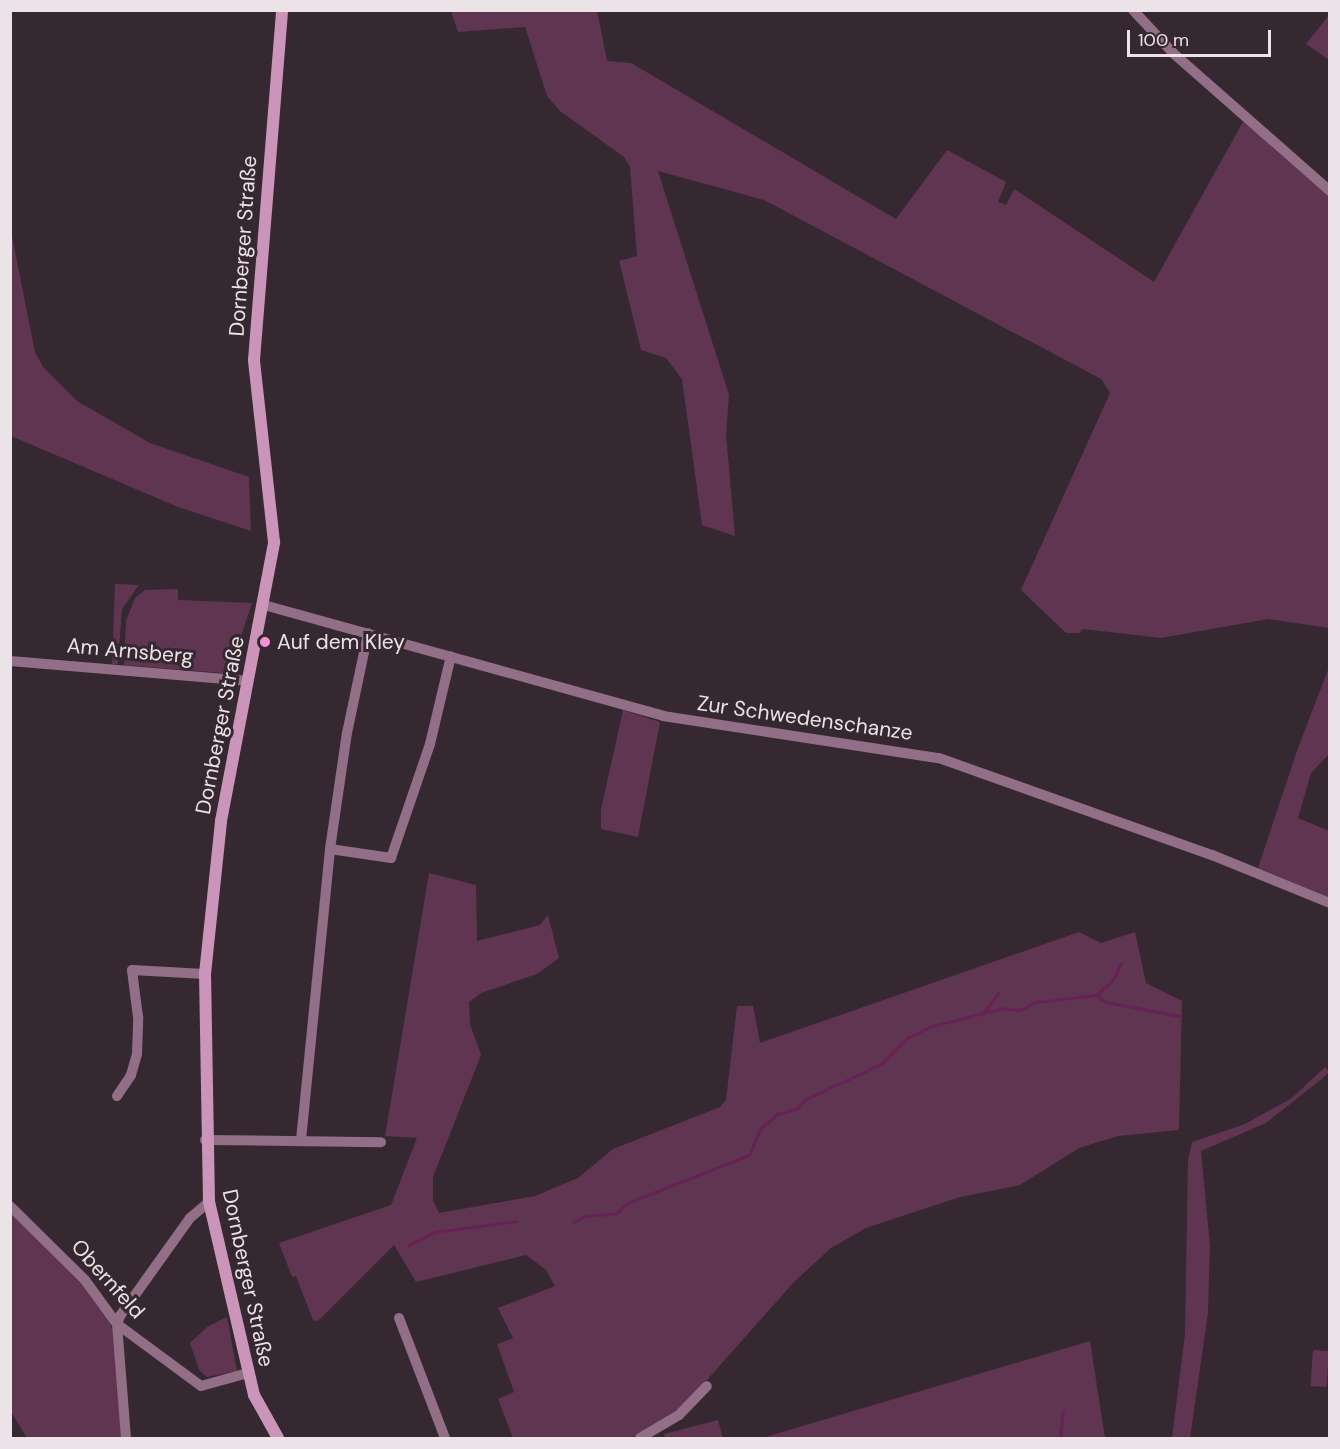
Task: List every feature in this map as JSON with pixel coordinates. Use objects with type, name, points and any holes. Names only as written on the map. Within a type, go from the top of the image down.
[{"type":"street","name":"Dornberger Straße","points":[[278,1438],[260,1411],[248,1373],[209,1202],[206,1140],[206,974],[221,821],[246,681],[264,605],[274,542],[254,360],[282,10]]},
{"type":"street","points":[[1133,10],[1173,53],[1329,191]]},
{"type":"street","name":"Zur Schwedenschanze","points":[[264,605],[681,720],[939,758],[1212,855],[1329,903]]},
{"type":"street","points":[[301,1140],[330,849],[347,733],[368,633]]},
{"type":"street","points":[[330,849],[391,858],[429,744],[451,656]]},
{"type":"street","name":"Am Arnsberg","points":[[10,661],[246,681]]},
{"type":"street","points":[[117,1096],[131,1075],[137,1054],[138,1017],[132,970],[206,974]]},
{"type":"street","points":[[206,1140],[381,1142]]},
{"type":"street","points":[[126,1438],[117,1324],[190,1218],[209,1202]]},
{"type":"street","name":"Obernfeld","points":[[10,1206],[85,1280],[117,1324],[201,1386],[248,1373]]},
{"type":"street","points":[[399,1318],[445,1438]]},
{"type":"street","points":[[640,1438],[679,1415],[707,1386]]},
{"type":"shaded area","points":[[451,11],[597,11],[607,61],[631,63],[896,219],[947,150],[1006,182],[998,202],[1006,205],[1014,189],[1154,282],[1244,120],[1329,196],[1329,628],[1268,619],[1161,638],[1083,629],[1079,633],[1066,633],[1021,590],[1110,393],[1101,379],[764,200],[658,171],[729,395],[726,434],[735,536],[702,525],[682,379],[666,358],[641,350],[619,261],[637,256],[630,167],[624,157],[560,111],[547,96],[525,27],[458,32]]},
{"type":"shaded area","points":[[1329,15],[1330,59],[1329,60],[1306,44]]},
{"type":"shaded area","points":[[11,231],[35,352],[43,367],[77,401],[150,443],[249,477],[251,531],[178,507],[11,436]]},
{"type":"shaded area","points":[[115,584],[139,585],[122,609],[118,664],[112,664]]},
{"type":"shaded area","points":[[178,589],[178,600],[252,603],[230,669],[223,673],[124,665],[126,621],[135,598],[145,590]]},
{"type":"shaded area","points":[[1329,667],[1329,754],[1311,773],[1298,818],[1329,831],[1329,897],[1258,868],[1298,748]]},
{"type":"shaded area","points":[[623,710],[660,722],[638,837],[601,829],[601,810]]},
{"type":"shaded area","points":[[429,873],[476,885],[477,941],[540,925],[548,915],[559,958],[537,974],[481,993],[469,1002],[470,1024],[481,1055],[433,1177],[433,1200],[439,1213],[535,1196],[578,1178],[613,1149],[720,1107],[726,1100],[737,1006],[753,1006],[760,1043],[1079,932],[1101,943],[1135,932],[1146,983],[1182,1001],[1179,1130],[1118,1136],[1079,1148],[1020,1185],[960,1197],[866,1228],[831,1248],[794,1282],[699,1389],[667,1419],[631,1438],[513,1438],[498,1399],[514,1392],[497,1344],[513,1338],[498,1308],[555,1286],[546,1270],[526,1255],[416,1282],[394,1245],[318,1321],[313,1320],[296,1276],[292,1277],[279,1243],[391,1205],[417,1138],[385,1136]]},
{"type":"shaded area","points":[[1325,1067],[1329,1072],[1323,1078],[1266,1123],[1201,1151],[1210,1246],[1208,1313],[1190,1438],[1172,1438],[1185,1334],[1188,1159],[1192,1142],[1245,1124],[1292,1098]]},
{"type":"shaded area","points":[[10,1212],[77,1277],[110,1323],[115,1337],[122,1438],[27,1438],[11,1412]]},
{"type":"shaded area","points":[[227,1317],[237,1371],[207,1377],[199,1370],[190,1343],[207,1327]]},
{"type":"shaded area","points":[[1090,1341],[1105,1438],[762,1438]]},
{"type":"shaded area","points":[[1313,1350],[1329,1351],[1326,1387],[1310,1386]]},
{"type":"shaded area","points":[[718,1420],[723,1438],[665,1438],[664,1434]]},
{"type":"waterway","points":[[1096,995],[1112,981],[1121,963]]},
{"type":"waterway","points":[[983,1013],[998,993]]},
{"type":"waterway","points":[[573,1222],[585,1216],[617,1213],[627,1203],[749,1155],[760,1129],[777,1114],[796,1109],[806,1099],[881,1064],[907,1038],[932,1026],[1003,1008],[1020,1010],[1035,1002],[1096,995],[1106,1002],[1180,1016]]},
{"type":"waterway","points":[[409,1245],[435,1232],[517,1221]]},
{"type":"waterway","points":[[1060,1438],[1063,1411]]},
{"type":"place","name":"Auf dem Kley","points":[[265,642]]}]
